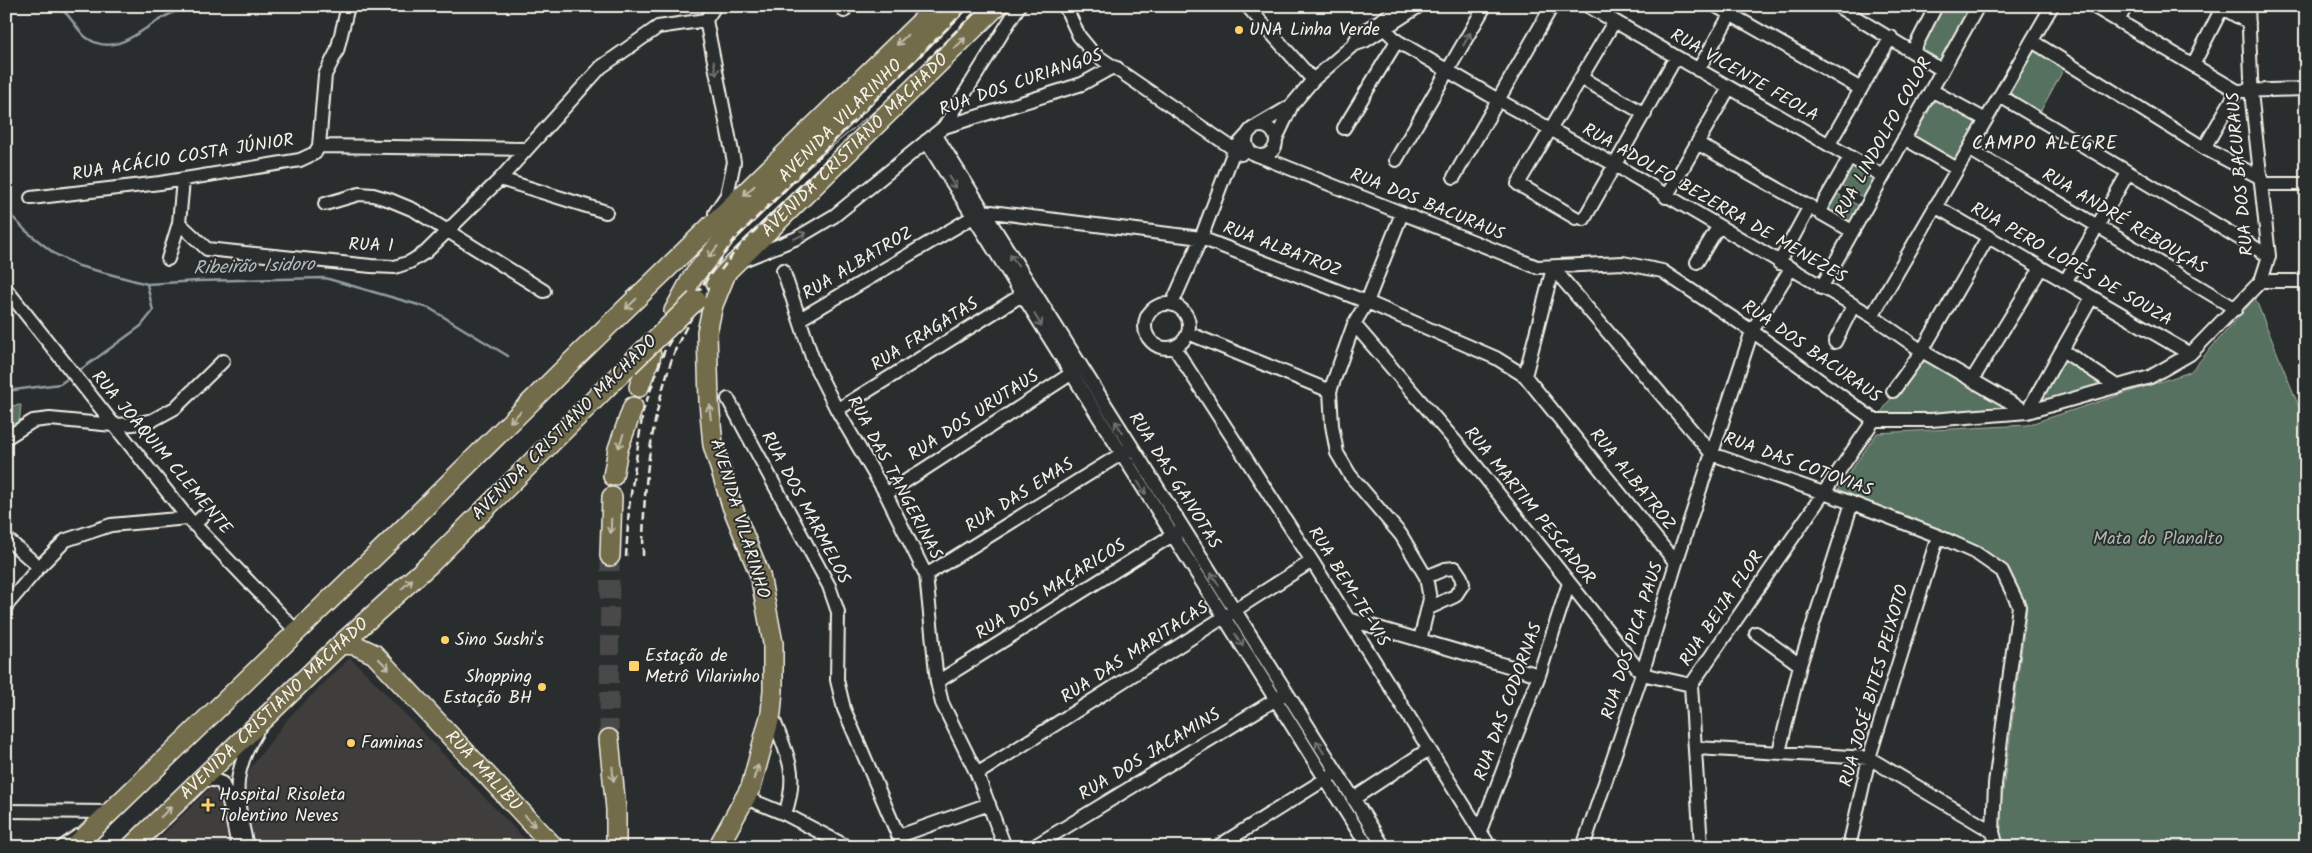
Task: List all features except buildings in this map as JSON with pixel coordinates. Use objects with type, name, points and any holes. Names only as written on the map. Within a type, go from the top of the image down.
[{"type":"highway","points":[[74,847],[297,632],[937,6]]},
{"type":"highway","name":"AVENIDA VILARINHO","points":[[674,311],[692,278],[729,232],[956,6]]},
{"type":"highway","name":"AVENIDA CRISTIANO MACHADO","points":[[131,847],[341,644],[431,563],[628,365],[732,268],[998,6]]},
{"type":"highway","name":"AVENIDA VILARINHO","points":[[718,847],[746,798],[758,765],[771,713],[773,690],[773,642],[763,588],[760,575],[732,506],[714,445],[709,402],[707,332],[713,305],[732,268]]},
{"type":"highway","points":[[639,387],[651,355]]},
{"type":"highway","points":[[614,476],[618,450],[632,407]]},
{"type":"highway","points":[[610,556],[612,496]]},
{"type":"highway","name":"RUA MALIBU","points":[[341,644],[355,645],[374,654],[554,847]]},
{"type":"highway","points":[[610,739],[616,809],[616,847]]},
{"type":"highway","points":[[609,847],[616,828]]},
{"type":"street","points":[[319,146],[325,75],[337,50],[348,6]]},
{"type":"street","points":[[696,242],[727,195],[734,162],[706,20],[715,6]]},
{"type":"street","points":[[935,134],[1019,6]]},
{"type":"street","name":"RUA DOS BACURAUS","points":[[1065,6],[1079,36],[1093,54],[1117,68],[1244,154],[1294,171],[1537,267],[1553,268],[1623,263],[1662,271],[1752,331],[1874,420],[1932,420],[2027,412],[2150,377],[2190,354],[2261,281],[2269,256],[2251,90],[2248,6]]},
{"type":"street","points":[[1247,6],[1313,80]]},
{"type":"street","points":[[1244,154],[1269,153],[1291,106],[1313,80],[1353,45],[1359,34],[1403,6]]},
{"type":"street","points":[[1353,45],[1365,41],[1419,6]]},
{"type":"street","points":[[1396,160],[1485,6]]},
{"type":"street","points":[[1454,177],[1552,6]]},
{"type":"street","name":"RUA VICENTE FEOLA","points":[[1588,6],[1883,176]]},
{"type":"street","points":[[1716,6],[1861,89]]},
{"type":"street","points":[[1837,6],[1942,70]]},
{"type":"street","points":[[1912,51],[1936,6]]},
{"type":"street","points":[[1872,316],[2052,6]]},
{"type":"street","points":[[2093,6],[2237,91],[2306,89]]},
{"type":"street","points":[[2118,21],[2126,6]]},
{"type":"street","points":[[2193,65],[2221,7],[2249,23]]},
{"type":"street","name":"RUA LINDOLFO COLOR","points":[[1821,288],[1942,70],[1973,8]]},
{"type":"street","points":[[1698,70],[1730,14]]},
{"type":"street","points":[[527,150],[601,67],[658,26],[706,20]]},
{"type":"street","points":[[1614,22],[1552,130],[1518,184],[1580,218],[1645,114],[1676,57]]},
{"type":"street","name":"RUA ADOLFO BEZERRA DE MENEZES","points":[[1384,28],[1397,41],[1872,316],[1922,351],[2027,412]]},
{"type":"street","points":[[1829,144],[1890,37]]},
{"type":"street","points":[[1344,128],[1397,41]]},
{"type":"street","points":[[2032,41],[2204,148],[2261,181],[2306,184]]},
{"type":"street","name":"RUA DOS CURIANGOS","points":[[732,268],[816,228],[834,216],[935,134],[1082,84],[1111,68],[1117,68]]},
{"type":"street","points":[[1581,78],[1645,114]]},
{"type":"street","points":[[1666,196],[1729,88]]},
{"type":"street","points":[[1931,90],[1986,120]]},
{"type":"street","points":[[2204,148],[2237,91]]},
{"type":"street","points":[[2000,96],[2269,256]]},
{"type":"street","points":[[1172,304],[1201,238],[1244,154],[1247,135],[1251,129],[1291,106]]},
{"type":"street","points":[[1257,126],[1270,129],[1281,154],[1294,171]]},
{"type":"street","name":"RUA DAS GAIVOTAS","points":[[935,134],[978,213],[1331,776],[1368,847]]},
{"type":"street","points":[[1904,138],[1957,169]]},
{"type":"street","points":[[1697,143],[1852,230]]},
{"type":"street","name":"RUA ACÁCIO COSTA JÚNIOR","points":[[31,198],[184,180],[300,160],[315,153],[319,146],[527,150]]},
{"type":"street","name":"RUA ANDRÉ REBOUÇAS","points":[[1969,149],[2236,308]]},
{"type":"street","name":"RUA 1","points":[[179,223],[207,248],[395,267],[410,262],[426,252],[527,150]]},
{"type":"street","points":[[1778,263],[1850,157]]},
{"type":"street","points":[[2065,282],[2128,173]]},
{"type":"street","points":[[500,179],[606,212]]},
{"type":"street","points":[[168,259],[179,223],[184,180]]},
{"type":"street","points":[[325,204],[359,194],[373,195],[414,210],[544,291]]},
{"type":"street","name":"RUA PERO LOPES DE SOUZA","points":[[1935,206],[2190,354]]},
{"type":"street","name":"RUA ALBATROZ","points":[[800,319],[978,213],[1201,238],[1367,302],[1496,358],[1525,376],[1676,563]]},
{"type":"street","points":[[1402,213],[1367,302],[1354,324],[1330,391],[1332,425],[1337,453],[1350,475],[1402,535],[1426,577],[1430,599],[1420,640]]},
{"type":"street","points":[[1698,262],[1718,227]]},
{"type":"street","points":[[1893,391],[1922,351],[1988,237]]},
{"type":"street","points":[[1525,376],[1553,268]]},
{"type":"street","name":"RUA DAS COTOVIAS","points":[[1553,268],[1712,454],[1852,503],[1938,536],[1976,553],[2002,571],[2019,606],[1995,784],[1993,832]]},
{"type":"street","points":[[1972,380],[2041,268]]},
{"type":"street","name":"RUA DAS TANGERINAS","points":[[784,270],[815,366],[836,410],[886,494],[926,575],[937,682],[942,703],[977,774],[1005,847]]},
{"type":"street","name":"RUA DOS PICA PAUS","points":[[1583,847],[1642,674],[1676,563],[1752,331],[1790,270]]},
{"type":"street","points":[[2261,281],[2306,280]]},
{"type":"street","name":"RUA JOAQUIM CLEMENTE","points":[[6,289],[113,425],[195,520],[297,632]]},
{"type":"street","name":"RUA FRAGATAS","points":[[836,410],[1027,292]]},
{"type":"street","points":[[2027,412],[2092,297]]},
{"type":"street","points":[[1162,304],[1172,304],[1182,309],[1188,316],[1190,325],[1188,333],[1183,342],[1174,347],[1165,348],[1156,345],[1149,338],[1145,329],[1147,317],[1152,309],[1162,304]]},
{"type":"street","points":[[1835,342],[1853,306]]},
{"type":"street","name":"RUA MARTIM PESCADOR","points":[[1354,324],[1472,462],[1642,674]]},
{"type":"street","points":[[1188,333],[1330,391]]},
{"type":"street","name":"RUA BEM-TE-VIS","points":[[1174,347],[1312,561],[1490,847]]},
{"type":"street","points":[[2062,350],[2118,387]]},
{"type":"street","points":[[6,438],[33,421],[50,419],[113,425],[134,424],[169,417],[223,361]]},
{"type":"street","name":"RUA DOS URUTAUS","points":[[886,494],[1077,371]]},
{"type":"street","name":"RUA DOS MARMELOS","points":[[728,399],[829,586],[838,612],[838,680],[844,709],[901,841]]},
{"type":"street","name":"RUA BEIJA FLOR","points":[[1701,847],[1691,685],[1874,420]]},
{"type":"street","name":"RUA DAS EMAS","points":[[926,575],[1126,451]]},
{"type":"street","points":[[1779,752],[1800,665],[1852,503]]},
{"type":"street","points":[[6,606],[39,567],[66,540],[111,525],[195,520]]},
{"type":"street","name":"RUA DOS MAÇARICOS","points":[[937,682],[1178,532]]},
{"type":"street","name":"RUA JOSÉ BITES PEIXOTO","points":[[1849,847],[1869,758],[1938,536]]},
{"type":"street","points":[[6,538],[39,567]]},
{"type":"street","name":"RUA DAS MARITACAS","points":[[977,774],[1312,561]]},
{"type":"street","points":[[1426,577],[1445,568],[1455,568],[1462,577],[1463,584],[1455,596],[1429,608]]},
{"type":"street","name":"RUA DAS CODORNAS","points":[[1480,831],[1539,675],[1569,583]]},
{"type":"street","points":[[1348,618],[1539,675]]},
{"type":"street","points":[[1756,633],[1800,665]]},
{"type":"street","points":[[1642,674],[1691,685]]},
{"type":"street","name":"RUA DOS JACAMINS","points":[[1033,847],[1281,696]]},
{"type":"street","points":[[771,713],[792,767],[792,795],[785,814]]},
{"type":"street","points":[[247,847],[239,810],[237,778],[244,753],[268,714]]},
{"type":"street","points":[[1696,748],[1869,758],[1993,832],[1997,847]]},
{"type":"street","points":[[1353,799],[1429,749]]},
{"type":"street","points":[[1217,847],[1331,776]]},
{"type":"street","name":"RUA DAS GAIVOTAS","points":[[1331,776],[1353,799],[1384,847]]},
{"type":"street","points":[[199,780],[214,780],[222,783],[228,796],[238,847]]},
{"type":"street","points":[[746,798],[785,814],[848,847]]},
{"type":"street","points":[[901,841],[989,804]]},
{"type":"street","points":[[6,811],[102,818]]},
{"type":"street","points":[[62,847],[102,818]]},
{"type":"shaded area","name":"Faminas","points":[[350,658],[532,847],[250,847],[244,792],[249,770],[290,716]]},
{"type":"shaded area","name":"Hospital Risoleta Tolentino Neves","points":[[212,786],[222,791],[232,847],[151,847]]},
{"type":"green space","points":[[1940,6],[1957,6],[1970,13],[1941,65],[1916,51]]},
{"type":"green space","points":[[2033,44],[2067,63],[2039,114],[2005,95]]},
{"type":"green space","points":[[1937,97],[1979,122],[1956,161],[1914,136]]},
{"type":"green space","points":[[1854,163],[1880,177],[1866,199],[1841,185]]},
{"type":"green space","points":[[1834,192],[1863,208],[1851,227],[1824,210]]},
{"type":"green space","name":"Mata do Planalto","points":[[2255,298],[2306,424],[2306,847],[2003,847],[1998,829],[2027,608],[2006,565],[1980,548],[1838,489],[1877,433],[2027,425],[2190,372]]},
{"type":"green space","points":[[1923,351],[2016,408],[1931,417],[1878,417]]},
{"type":"green space","points":[[2063,355],[2107,386],[2037,402]]},
{"type":"green space","points":[[21,405],[19,425],[6,434],[6,406]]},
{"type":"waterway","name":"Ribeirão Isidoro","points":[[54,6],[64,12],[87,38],[109,45],[130,38],[175,11],[192,6]]},
{"type":"waterway","name":"Ribeirão Isidoro","points":[[6,210],[26,231],[55,254],[79,266],[147,284],[325,278],[429,308],[508,356]]},
{"type":"waterway","points":[[76,373],[141,326],[153,311],[147,284]]},
{"type":"waterway","points":[[6,391],[60,384],[70,377]]},
{"type":"tunnel","points":[[609,739],[610,556]]},
{"type":"tram line","points":[[814,162],[879,107]]},
{"type":"railway","points":[[626,557],[629,508],[643,411],[664,352],[694,298],[734,240],[970,6]]},
{"type":"railway","points":[[926,61],[981,6]]},
{"type":"railway","points":[[721,270],[740,245],[822,165]]},
{"type":"railway","points":[[643,556],[644,505],[653,430],[665,380],[675,350],[697,307]]},
{"type":"place","name":"UNA Linha Verde","points":[[1239,30]]},
{"type":"place","name":"Sino Sushi's","points":[[445,640]]},
{"type":"place","name":"Estação de Metrô Vilarinho","points":[[634,666]]},
{"type":"place","name":"Shopping Estação BH","points":[[542,687]]},
{"type":"place","name":"Faminas","points":[[351,743]]},
{"type":"place","name":"Hospital Risoleta Tolentino Neves","points":[[208,805]]},
{"type":"district","name":"CAMPO ALEGRE","points":[[2045,144]]}]
